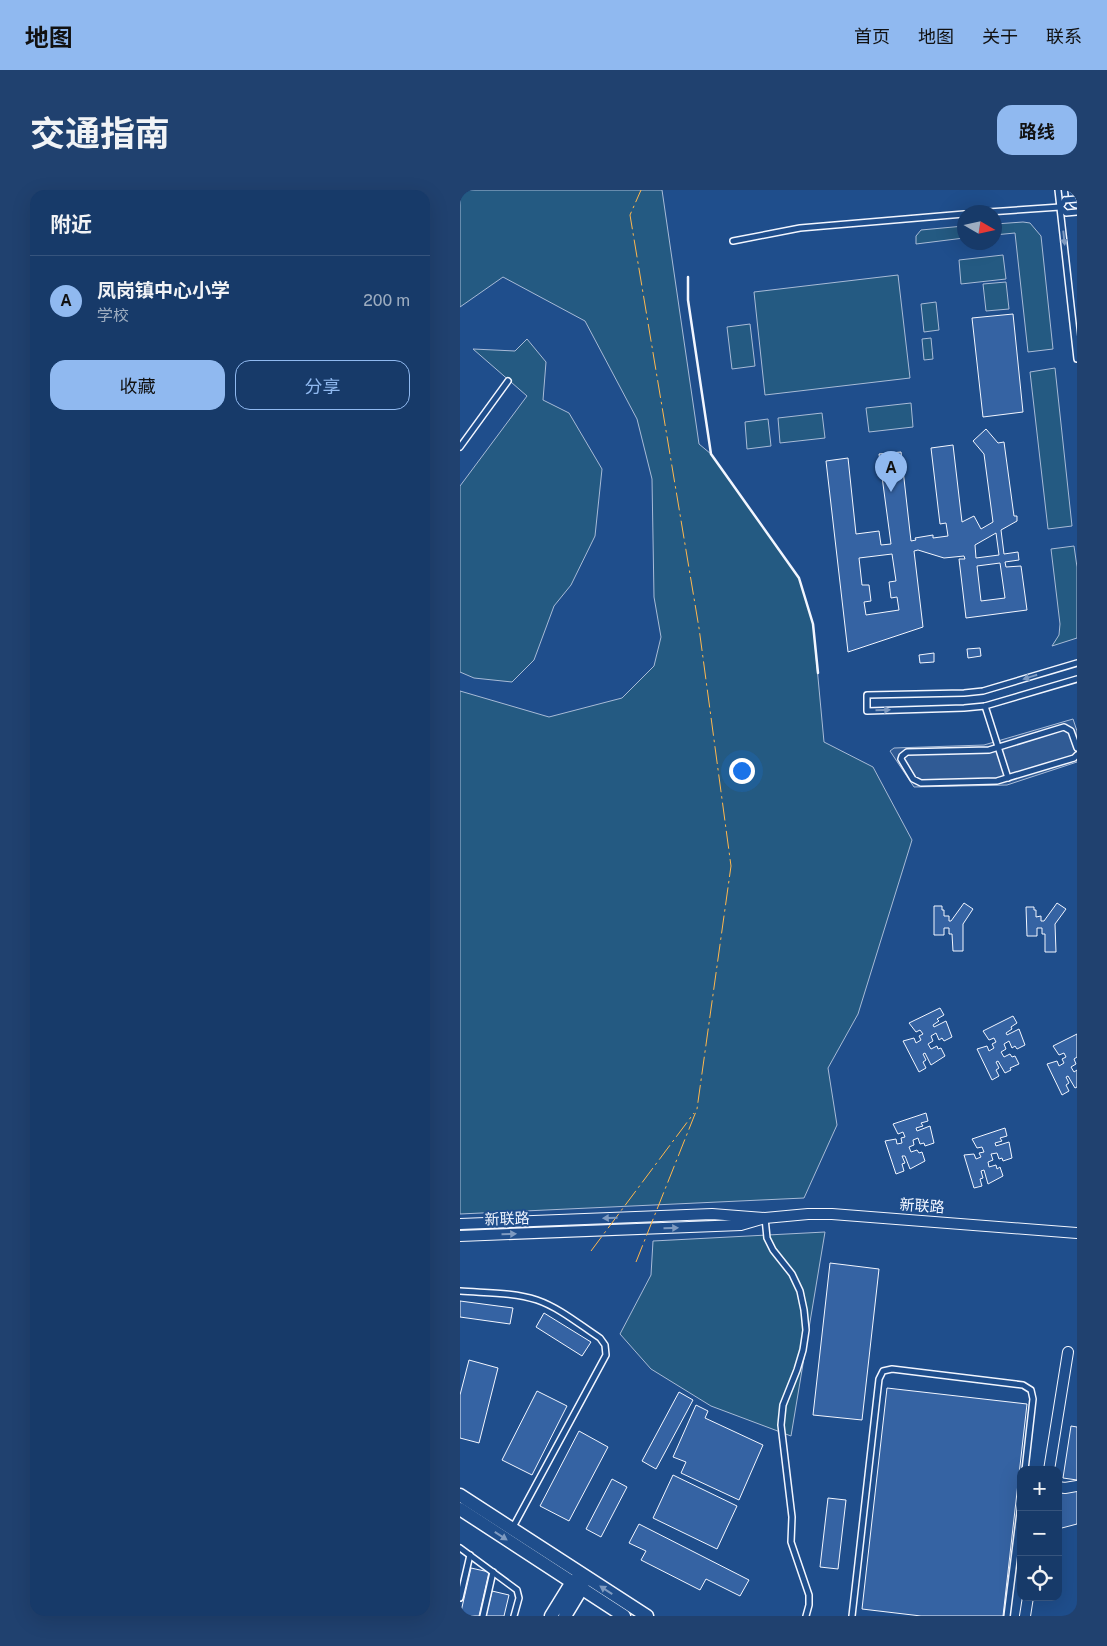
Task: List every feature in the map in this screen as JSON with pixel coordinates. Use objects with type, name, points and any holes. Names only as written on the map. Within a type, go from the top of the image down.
[{"type":"street","name":"新联路","points":[[460,1224],[712,1214],[765,1218],[832,1214],[1077,1233]]},
{"type":"street","name":"新联路","points":[[460,1236],[741,1225],[765,1218]]},
{"type":"street","points":[[1050,1466],[1068,1352]]},
{"type":"street","points":[[1062,1488],[1077,1486]]},
{"type":"street","points":[[460,1495],[512,1530],[624,1616]]},
{"type":"street","points":[[460,1509],[579,1582],[646,1616]]},
{"type":"street","points":[[551,1616],[579,1582]]},
{"type":"street","points":[[565,1616],[579,1582]]},
{"type":"street","points":[[1025,1616],[1027,1601]]},
{"type":"lane","points":[[1058,190],[1077,359]]},
{"type":"lane","points":[[1002,211],[1060,207],[1074,197]]},
{"type":"lane","points":[[1060,207],[1066,213],[1077,212]]},
{"type":"lane","points":[[733,241],[800,228],[957,215]]},
{"type":"lane","points":[[460,447],[508,381]]},
{"type":"lane","points":[[1077,663],[983,691],[867,695],[867,711],[985,706],[1077,679]]},
{"type":"lane","points":[[985,706],[1008,778]]},
{"type":"lane","points":[[1077,748],[1071,731],[1064,726],[989,750],[907,752],[901,759],[913,779],[920,783],[997,781],[1074,758],[1077,755]]},
{"type":"lane","points":[[765,1218],[767,1238],[792,1274],[800,1291],[804,1310],[806,1330],[803,1350],[783,1405],[780,1425],[792,1517],[791,1542],[809,1596],[806,1616]]},
{"type":"lane","points":[[460,1291],[536,1300],[551,1306],[600,1338],[605,1345],[606,1355],[512,1530]]},
{"type":"lane","points":[[852,1616],[880,1379],[883,1371],[892,1368],[1023,1386],[1031,1390],[1033,1399],[1025,1466]]},
{"type":"lane","points":[[1007,1616],[1020,1511]]},
{"type":"lane","points":[[460,1548],[517,1590],[519,1598],[514,1616]]},
{"type":"lane","points":[[460,1598],[470,1555]]},
{"type":"lane","points":[[482,1616],[493,1572]]},
{"type":"shaded area","points":[[460,190],[662,190],[699,444],[711,454],[799,578],[813,624],[824,742],[873,767],[912,840],[858,1014],[828,1068],[837,1125],[804,1198],[460,1214],[460,691],[549,717],[622,698],[654,666],[661,637],[654,597],[652,479],[637,419],[585,321],[503,277],[460,307]]},
{"type":"shaded area","points":[[1030,223],[1041,236],[1053,349],[1028,352],[1015,233],[1002,234],[1002,224]]},
{"type":"shaded area","points":[[957,227],[957,239],[916,244],[916,236],[921,230]]},
{"type":"shaded area","points":[[1003,255],[1006,279],[961,284],[959,260]]},
{"type":"shaded area","points":[[898,275],[910,378],[765,395],[754,292]]},
{"type":"shaded area","points":[[1006,282],[1009,309],[986,311],[983,284]]},
{"type":"shaded area","points":[[936,302],[939,330],[924,332],[921,304]]},
{"type":"shaded area","points":[[750,324],[755,366],[732,369],[727,327]]},
{"type":"shaded area","points":[[931,338],[933,359],[924,360],[922,339]]},
{"type":"shaded area","points":[[527,339],[546,362],[543,400],[569,413],[602,469],[595,536],[571,585],[554,606],[534,660],[512,682],[474,678],[460,672],[460,486],[527,396],[473,349],[515,351]]},
{"type":"shaded area","points":[[1055,368],[1072,526],[1048,529],[1030,372]]},
{"type":"shaded area","points":[[911,403],[913,427],[869,432],[866,408]]},
{"type":"shaded area","points":[[822,413],[825,438],[780,443],[778,418]]},
{"type":"shaded area","points":[[768,419],[771,446],[747,449],[745,422]]},
{"type":"shaded area","points":[[1074,546],[1077,567],[1077,638],[1052,646],[1059,635],[1060,624],[1051,549]]},
{"type":"shaded area","points":[[1073,719],[1077,731],[1077,762],[1007,785],[914,787],[890,751],[894,748],[984,745]]},
{"type":"shaded area","points":[[825,1232],[791,1436],[711,1406],[651,1369],[620,1334],[651,1275],[653,1241]]},
{"type":"building","points":[[1013,314],[1023,412],[983,417],[972,318]]},
{"type":"building","points":[[986,429],[998,443],[1004,442],[1014,516],[1017,516],[1017,521],[1001,530],[1004,554],[1018,552],[1019,560],[1005,562],[1006,567],[1021,566],[1027,610],[966,618],[959,559],[965,559],[964,556],[944,558],[918,550],[914,551],[923,627],[848,652],[826,461],[848,458],[856,534],[879,531],[881,545],[891,544],[879,454],[901,452],[911,541],[916,540],[915,538],[933,535],[933,538],[948,536],[946,523],[940,524],[931,448],[953,445],[962,522],[974,516],[981,529],[993,522],[984,454],[973,441]],"holes":[[[996,533],[999,555],[976,558],[975,545]],[[892,554],[896,581],[889,582],[891,598],[897,597],[899,610],[866,615],[864,602],[871,601],[869,585],[862,585],[859,558]],[[1000,563],[1005,598],[981,601],[977,566]]]},
{"type":"building","points":[[980,648],[981,656],[968,658],[967,649]]},
{"type":"building","points":[[934,653],[934,662],[920,663],[919,655]]},
{"type":"building","points":[[964,903],[973,909],[963,924],[963,951],[953,951],[952,934],[949,934],[949,928],[944,928],[944,935],[934,935],[934,906],[942,906],[944,916],[949,916],[949,921],[951,921]]},
{"type":"building","points":[[1057,903],[1066,909],[1055,924],[1056,952],[1045,952],[1045,934],[1042,934],[1042,928],[1037,928],[1037,936],[1027,936],[1026,907],[1034,907],[1036,917],[1041,916],[1041,921],[1044,921]]},
{"type":"building","points":[[940,1008],[944,1015],[937,1019],[939,1021],[933,1025],[934,1027],[946,1021],[952,1037],[944,1041],[942,1038],[939,1040],[936,1033],[931,1036],[933,1041],[928,1044],[931,1049],[937,1046],[938,1049],[941,1048],[945,1056],[931,1065],[925,1053],[923,1054],[926,1060],[923,1062],[926,1068],[919,1072],[903,1041],[914,1038],[916,1043],[921,1040],[919,1036],[923,1034],[920,1030],[916,1032],[909,1023]]},
{"type":"building","points":[[1013,1016],[1017,1023],[1006,1033],[1007,1035],[1019,1029],[1025,1045],[1017,1049],[1015,1046],[1012,1048],[1009,1041],[1004,1044],[1006,1049],[1001,1052],[1004,1057],[1010,1054],[1012,1057],[1015,1056],[1019,1064],[1010,1068],[1011,1070],[1005,1073],[998,1061],[996,1062],[999,1068],[996,1070],[999,1076],[992,1080],[977,1049],[987,1046],[989,1051],[994,1048],[992,1044],[996,1042],[994,1038],[989,1040],[983,1031]]},
{"type":"building","points":[[1077,1034],[1077,1057],[1074,1059],[1076,1064],[1071,1067],[1074,1072],[1077,1070],[1077,1087],[1075,1088],[1068,1076],[1066,1077],[1069,1083],[1066,1085],[1069,1091],[1062,1095],[1047,1064],[1057,1061],[1059,1066],[1064,1063],[1062,1059],[1066,1057],[1064,1053],[1059,1055],[1053,1046]]},
{"type":"building","points":[[926,1113],[928,1121],[921,1123],[923,1126],[916,1128],[917,1131],[930,1126],[934,1143],[925,1146],[924,1143],[920,1144],[918,1138],[913,1140],[914,1145],[909,1147],[911,1152],[917,1150],[919,1153],[922,1152],[925,1161],[910,1169],[905,1156],[902,1156],[905,1163],[902,1164],[904,1171],[896,1174],[885,1141],[896,1139],[897,1144],[902,1143],[901,1138],[905,1137],[903,1132],[898,1134],[893,1124]]},
{"type":"building","points":[[1005,1128],[1007,1136],[1000,1138],[1002,1141],[995,1143],[996,1146],[1009,1142],[1012,1158],[1003,1161],[1002,1158],[999,1159],[997,1153],[991,1154],[993,1160],[988,1162],[989,1167],[996,1165],[997,1169],[1000,1167],[1003,1176],[988,1184],[984,1170],[981,1171],[983,1178],[980,1179],[982,1186],[974,1188],[964,1155],[974,1154],[976,1159],[981,1157],[979,1153],[984,1152],[982,1147],[977,1148],[972,1139]]},
{"type":"building","points":[[830,1263],[879,1269],[862,1420],[813,1415]]},
{"type":"building","points":[[460,1301],[513,1308],[510,1324],[460,1317]]},
{"type":"building","points":[[544,1313],[591,1342],[582,1356],[536,1327]]},
{"type":"building","points":[[469,1360],[498,1368],[479,1443],[460,1438],[460,1395]]},
{"type":"building","points":[[887,1388],[1027,1404],[1020,1466],[1017,1466],[1017,1492],[1003,1616],[921,1616],[862,1609]]},
{"type":"building","points":[[537,1391],[567,1406],[532,1475],[502,1460]]},
{"type":"building","points":[[679,1392],[693,1400],[656,1469],[642,1461]]},
{"type":"building","points":[[696,1405],[708,1411],[705,1418],[763,1445],[739,1500],[681,1473],[686,1462],[673,1457]]},
{"type":"building","points":[[1071,1426],[1077,1427],[1077,1480],[1063,1478]]},
{"type":"building","points":[[579,1431],[608,1447],[569,1521],[540,1506]]},
{"type":"building","points":[[673,1475],[737,1506],[717,1549],[653,1518]]},
{"type":"building","points":[[612,1479],[627,1487],[601,1537],[586,1529]]},
{"type":"building","points":[[1077,1489],[1077,1524],[1062,1528],[1062,1511],[1062,1493]]},
{"type":"building","points":[[828,1498],[846,1500],[838,1569],[820,1567]]},
{"type":"building","points":[[639,1524],[749,1580],[740,1596],[706,1579],[700,1590],[641,1560],[646,1551],[629,1543]]},
{"type":"building","points":[[471,1568],[489,1572],[479,1616],[460,1616]]},
{"type":"building","points":[[492,1591],[509,1595],[504,1616],[486,1616]]},
{"type":"wall","points":[[688,277],[688,300],[711,454],[799,578],[813,624],[818,673]]},
{"type":"power","points":[[636,1262],[697,1109],[731,866],[699,628],[630,215],[641,190]]},
{"type":"power","points":[[591,1251],[694,1113]]},
{"type":"place","name":"凤岗镇中心小学","points":[[891,492]]}]
